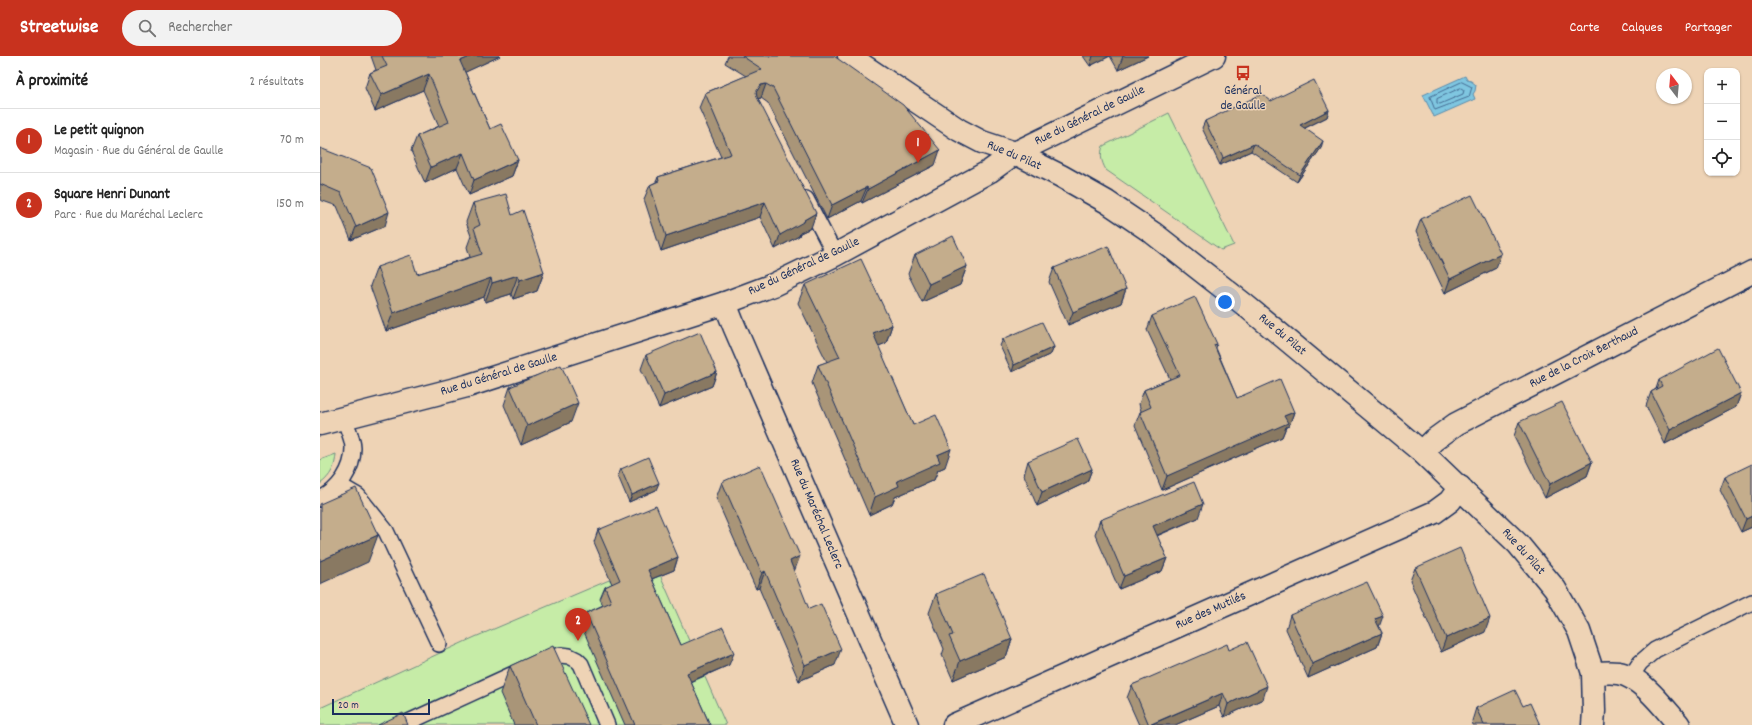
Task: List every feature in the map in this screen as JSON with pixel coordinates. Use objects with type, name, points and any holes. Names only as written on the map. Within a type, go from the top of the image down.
[{"type":"street","name":"Rue du Pilat","points":[[849,56],[959,130],[982,142],[1015,153],[1099,198],[1153,233],[1245,305],[1422,452],[1518,544],[1555,589],[1579,631],[1593,673],[1593,725]]},
{"type":"street","name":"Rue du Général de Gaulle","points":[[320,424],[467,386],[725,303],[773,285],[835,254],[990,171],[1015,153],[1214,56]]},
{"type":"street","name":"Rue de la Croix Berthaud","points":[[1422,452],[1434,440],[1456,424],[1752,272]]},
{"type":"street","name":"Rue du Maréchal Leclerc","points":[[725,303],[907,725]]},
{"type":"street","name":"Rue des Mutilés","points":[[954,725],[1435,512],[1450,501],[1460,487]]},
{"type":"street","points":[[1593,673],[1619,673],[1637,682],[1658,700],[1679,725]]},
{"type":"lane","points":[[801,189],[835,254]]},
{"type":"lane","points":[[320,499],[328,495],[339,485],[348,472],[353,447],[344,418]]},
{"type":"lane","points":[[339,485],[358,496],[386,531],[439,644]]},
{"type":"lane","points":[[1630,678],[1640,663],[1655,650],[1752,602]]},
{"type":"lane","points":[[402,725],[546,659],[561,655],[569,656],[580,664],[607,725]]},
{"type":"green space","points":[[1169,113],[1234,245],[1221,250],[1106,170],[1104,167],[1101,155],[1103,146]]},
{"type":"green space","points":[[336,454],[332,471],[320,484],[320,460]]},
{"type":"green space","points":[[654,561],[726,725],[320,725],[320,708],[475,637]]},
{"type":"water","points":[[1465,76],[1467,80],[1476,85],[1473,94],[1475,99],[1434,117],[1423,95]]},
{"type":"building","points":[[382,56],[472,56],[460,61],[490,129],[501,124],[518,160],[474,180],[463,153],[431,167],[417,136],[449,122],[429,74],[381,95],[370,73],[387,66]]},
{"type":"building","points":[[742,56],[834,56],[903,105],[940,150],[868,189],[867,187],[832,205],[773,88],[766,84],[761,85],[756,92],[757,97],[816,213],[780,235],[765,202],[666,236],[650,185],[659,181],[658,177],[731,154],[705,93],[762,69]]},
{"type":"building","points":[[1314,80],[1329,110],[1300,125],[1323,141],[1300,175],[1254,144],[1223,158],[1205,121],[1262,94],[1271,101]]},
{"type":"building","points":[[320,148],[371,168],[389,212],[356,227],[341,193],[320,184]]},
{"type":"building","points":[[506,194],[512,215],[523,210],[544,272],[520,280],[518,275],[492,283],[491,278],[393,313],[377,267],[411,255],[417,274],[482,254],[474,228],[480,225],[473,203]]},
{"type":"building","points":[[1472,195],[1501,254],[1450,279],[1421,219]]},
{"type":"building","points":[[953,236],[967,266],[929,284],[915,255]]},
{"type":"building","points":[[1108,246],[1126,289],[1073,312],[1054,268]]},
{"type":"building","points":[[861,259],[892,325],[873,333],[913,425],[936,415],[951,449],[937,455],[940,462],[897,481],[899,486],[875,497],[818,365],[840,357],[805,285]]},
{"type":"building","points":[[1195,297],[1217,344],[1214,345],[1237,398],[1280,379],[1294,412],[1284,416],[1288,423],[1167,476],[1140,412],[1151,407],[1144,390],[1180,375],[1152,316]]},
{"type":"building","points":[[1042,322],[1054,347],[1014,365],[1003,339]]},
{"type":"building","points":[[700,332],[717,372],[664,395],[646,355]]},
{"type":"building","points":[[1718,348],[1741,393],[1670,430],[1651,392],[1662,386],[1659,380]]},
{"type":"building","points":[[561,365],[578,403],[527,426],[510,387]]},
{"type":"building","points":[[1562,402],[1592,462],[1550,484],[1519,422]]},
{"type":"building","points":[[1078,439],[1092,469],[1042,492],[1028,461]]},
{"type":"building","points":[[648,457],[659,483],[632,495],[621,469]]},
{"type":"building","points":[[1752,464],[1752,516],[1746,519],[1725,477]]},
{"type":"building","points":[[760,465],[800,556],[790,561],[809,609],[821,604],[841,649],[805,665],[765,571],[762,573],[722,482]]},
{"type":"building","points":[[1194,482],[1203,504],[1153,526],[1167,558],[1124,576],[1100,520]]},
{"type":"building","points":[[356,488],[378,535],[320,561],[320,504]]},
{"type":"building","points":[[656,506],[678,557],[648,570],[681,645],[723,627],[734,653],[687,673],[710,725],[635,725],[586,613],[611,602],[605,587],[620,580],[598,530]]},
{"type":"building","points":[[1460,548],[1490,618],[1446,638],[1415,568]]},
{"type":"building","points":[[984,574],[1012,639],[960,661],[949,636],[953,635],[936,594]]},
{"type":"building","points":[[1367,582],[1383,616],[1375,619],[1382,633],[1312,664],[1290,615]]},
{"type":"building","points":[[1247,642],[1267,686],[1228,704],[1223,693],[1149,725],[1132,685],[1227,644],[1229,650]]},
{"type":"building","points":[[553,646],[589,725],[536,725],[510,666]]},
{"type":"building","points":[[1515,690],[1523,706],[1530,703],[1540,725],[1484,725],[1476,708]]},
{"type":"building","points":[[403,713],[408,725],[378,725]]},
{"type":"place","name":"Général de Gaulle","points":[[1243,73]]},
{"type":"place","name":"Le petit quignon","points":[[918,163]]},
{"type":"place","name":"Square Henri Dunant","points":[[578,641]]}]
